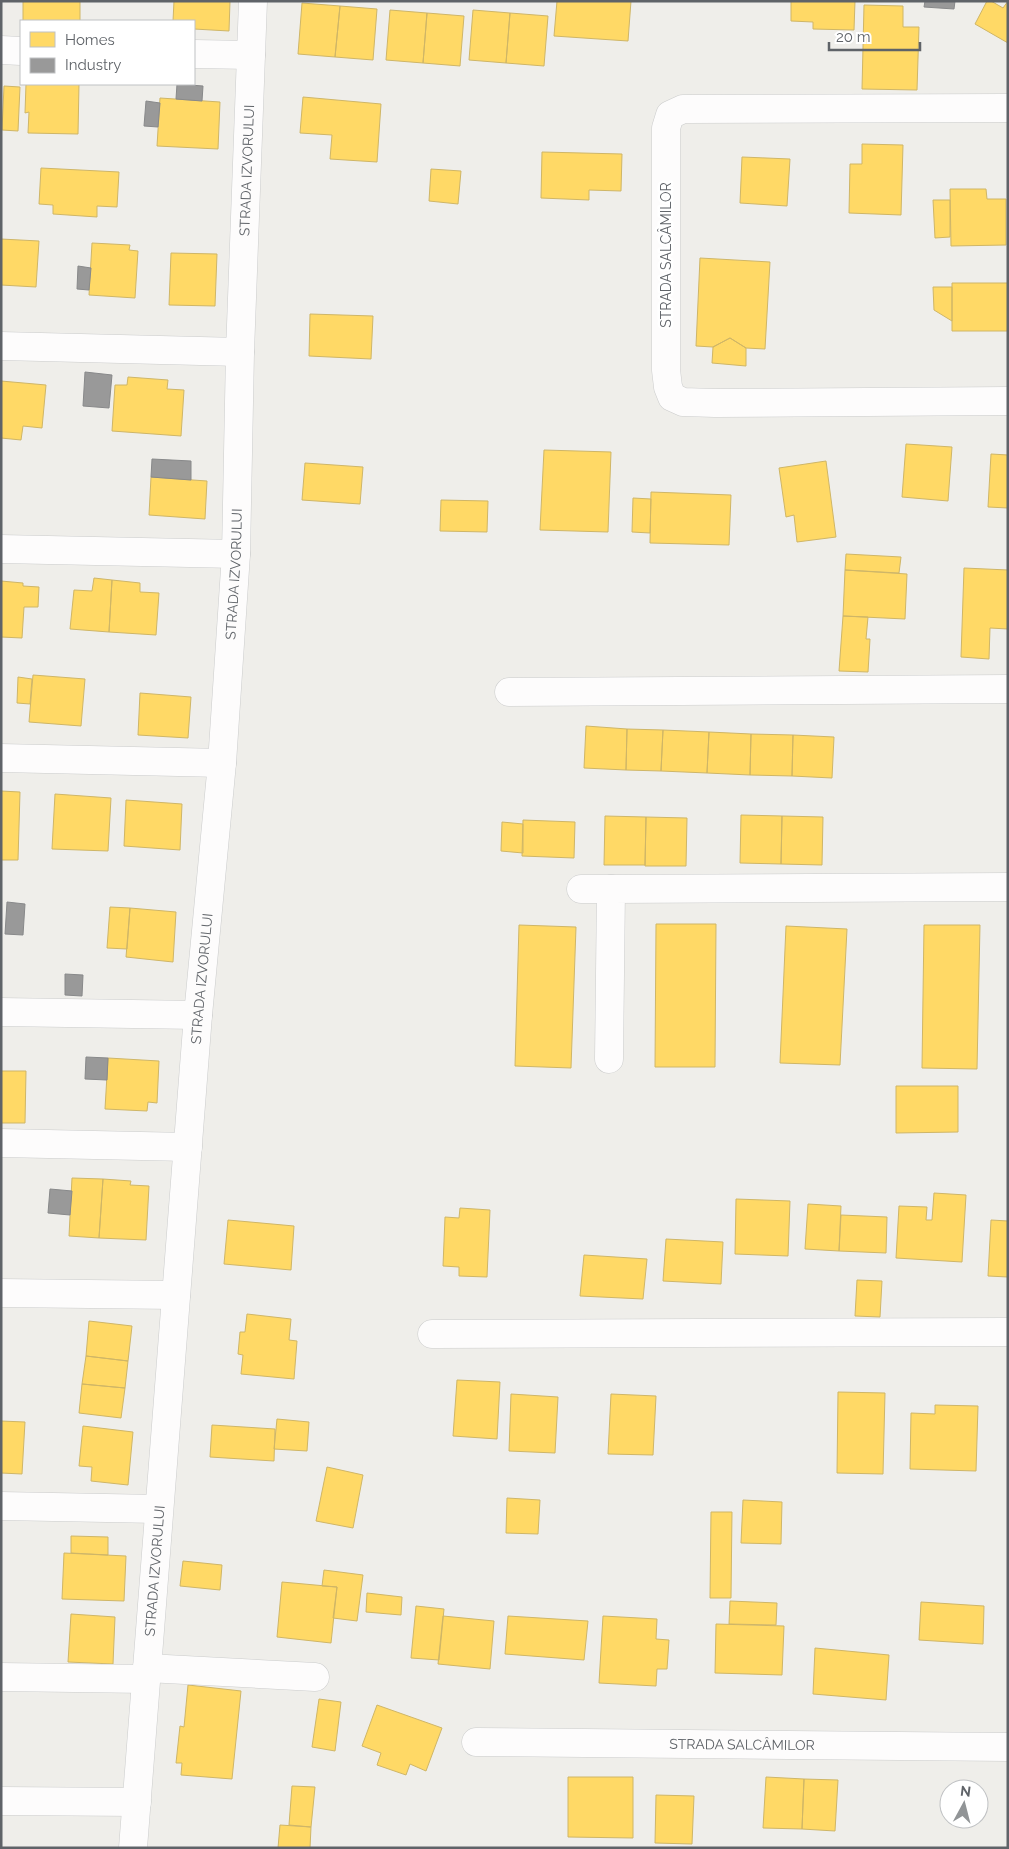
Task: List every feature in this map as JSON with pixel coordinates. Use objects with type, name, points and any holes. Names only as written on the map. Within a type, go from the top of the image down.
[{"type":"street","name":"STRADA IZVORULUI","points":[[133,1848],[198,1015],[222,762],[236,554],[240,352],[253,1]]},
{"type":"street","points":[[1,50],[20,51]]},
{"type":"street","points":[[195,54],[251,55]]},
{"type":"street","name":"STRADA SALCÂMILOR","points":[[1008,108],[683,109],[670,115],[666,128],[666,370],[668,387],[672,396],[683,402],[715,403],[1008,401]]},
{"type":"street","points":[[1,346],[240,352]]},
{"type":"street","points":[[1,549],[236,554]]},
{"type":"street","points":[[509,692],[1008,689]]},
{"type":"street","points":[[1,758],[222,762]]},
{"type":"street","points":[[581,889],[1008,887]]},
{"type":"street","points":[[609,1059],[611,889]]},
{"type":"street","points":[[1,1012],[198,1015]]},
{"type":"street","points":[[1,1143],[188,1147]]},
{"type":"street","points":[[1,1293],[176,1295]]},
{"type":"street","points":[[432,1334],[1008,1332]]},
{"type":"street","points":[[1,1506],[158,1509]]},
{"type":"street","points":[[1,1677],[147,1673],[315,1677]]},
{"type":"street","name":"STRADA SALCÂMILOR","points":[[476,1742],[1008,1747]]},
{"type":"street","points":[[1,1801],[137,1802]]},
{"type":"building: Homes","points":[[23,1],[80,1],[80,20],[23,20]]},
{"type":"building: Homes","points":[[174,1],[230,1],[229,31],[195,29],[195,20],[173,20]]},
{"type":"building: Homes","points":[[557,1],[631,1],[628,41],[554,36]]},
{"type":"building: Homes","points":[[791,1],[855,1],[854,30],[813,29],[813,22],[791,21]]},
{"type":"building: Homes","points":[[987,1],[991,1],[1003,8],[1008,1],[1008,43],[975,24]]},
{"type":"building: Homes","points":[[302,3],[340,6],[335,57],[298,54]]},
{"type":"building: Homes","points":[[864,5],[903,6],[903,27],[919,27],[917,90],[862,89]]},
{"type":"building: Homes","points":[[340,6],[377,9],[373,60],[335,57]]},
{"type":"building: Homes","points":[[390,10],[427,13],[423,63],[386,60]]},
{"type":"building: Homes","points":[[473,10],[510,13],[506,63],[469,60]]},
{"type":"building: Homes","points":[[427,13],[464,16],[460,66],[423,63]]},
{"type":"building: Homes","points":[[510,13],[548,16],[544,66],[506,63]]},
{"type":"building: Homes","points":[[26,85],[79,85],[78,134],[28,133],[29,112],[25,113]]},
{"type":"building: Homes","points":[[4,86],[20,87],[18,131],[2,130]]},
{"type":"building: Homes","points":[[303,97],[381,104],[377,162],[330,159],[332,135],[300,133]]},
{"type":"building: Homes","points":[[160,98],[220,102],[218,149],[157,146]]},
{"type":"building: Homes","points":[[862,144],[903,145],[901,215],[849,213],[850,164],[862,164]]},
{"type":"building: Homes","points":[[542,152],[622,154],[621,191],[589,190],[589,200],[541,198]]},
{"type":"building: Homes","points":[[742,157],[790,159],[787,206],[740,203]]},
{"type":"building: Homes","points":[[41,168],[119,172],[117,207],[97,206],[97,217],[53,214],[53,205],[39,204]]},
{"type":"building: Homes","points":[[431,169],[461,171],[458,204],[429,201]]},
{"type":"building: Homes","points":[[950,189],[986,189],[987,199],[1006,199],[1006,245],[951,246]]},
{"type":"building: Homes","points":[[933,200],[950,200],[950,237],[935,238]]},
{"type":"building: Homes","points":[[1,239],[39,241],[36,287],[1,285]]},
{"type":"building: Homes","points":[[92,243],[130,245],[129,250],[138,251],[135,298],[89,295]]},
{"type":"building: Homes","points":[[171,253],[217,254],[215,306],[169,305]]},
{"type":"building: Homes","points":[[700,258],[770,262],[765,349],[746,348],[730,338],[713,347],[696,346]]},
{"type":"building: Homes","points":[[952,283],[1008,283],[1008,331],[952,331]]},
{"type":"building: Homes","points":[[933,287],[952,287],[952,321],[934,310]]},
{"type":"building: Homes","points":[[310,314],[373,316],[371,359],[309,356]]},
{"type":"building: Homes","points":[[730,338],[746,348],[746,366],[712,363],[713,347]]},
{"type":"building: Homes","points":[[128,377],[168,380],[167,389],[184,390],[181,436],[112,431],[115,385],[127,385]]},
{"type":"building: Homes","points":[[1,381],[46,385],[42,428],[23,426],[21,440],[1,438]]},
{"type":"building: Homes","points":[[906,444],[952,447],[948,501],[902,497]]},
{"type":"building: Homes","points":[[544,450],[611,452],[608,532],[540,530]]},
{"type":"building: Homes","points":[[991,454],[1008,455],[1008,508],[988,507]]},
{"type":"building: Homes","points":[[826,461],[836,537],[797,542],[794,515],[786,517],[779,468]]},
{"type":"building: Homes","points":[[305,463],[363,467],[360,504],[302,500]]},
{"type":"building: Homes","points":[[151,477],[207,481],[205,519],[149,515]]},
{"type":"building: Homes","points":[[651,492],[731,495],[729,545],[650,543]]},
{"type":"building: Homes","points":[[633,498],[651,499],[650,533],[632,532]]},
{"type":"building: Homes","points":[[441,500],[488,501],[487,532],[440,531]]},
{"type":"building: Homes","points":[[846,554],[901,557],[899,573],[845,570]]},
{"type":"building: Homes","points":[[964,568],[1008,570],[1008,629],[990,628],[989,659],[961,657]]},
{"type":"building: Homes","points":[[845,570],[907,574],[905,619],[843,616]]},
{"type":"building: Homes","points":[[94,578],[112,580],[109,632],[70,629],[74,590],[92,591]]},
{"type":"building: Homes","points":[[112,580],[140,583],[140,592],[159,593],[156,635],[109,632]]},
{"type":"building: Homes","points":[[1,581],[23,583],[23,586],[39,587],[38,607],[24,607],[22,638],[1,637]]},
{"type":"building: Homes","points":[[843,616],[868,617],[866,639],[870,639],[868,672],[839,671]]},
{"type":"building: Homes","points":[[33,675],[85,679],[81,726],[29,722]]},
{"type":"building: Homes","points":[[18,677],[32,679],[30,704],[17,703]]},
{"type":"building: Homes","points":[[140,693],[191,697],[188,738],[138,735]]},
{"type":"building: Homes","points":[[586,726],[627,729],[626,770],[584,768]]},
{"type":"building: Homes","points":[[627,729],[663,730],[661,771],[626,770]]},
{"type":"building: Homes","points":[[663,730],[709,732],[707,773],[661,771]]},
{"type":"building: Homes","points":[[709,732],[751,734],[750,775],[707,773]]},
{"type":"building: Homes","points":[[751,734],[793,735],[792,776],[750,775]]},
{"type":"building: Homes","points":[[793,735],[834,737],[832,778],[792,776]]},
{"type":"building: Homes","points":[[1,791],[20,792],[18,860],[1,860]]},
{"type":"building: Homes","points":[[55,794],[111,798],[108,851],[52,849]]},
{"type":"building: Homes","points":[[126,800],[182,804],[180,850],[124,846]]},
{"type":"building: Homes","points":[[741,815],[782,816],[781,864],[740,863]]},
{"type":"building: Homes","points":[[605,816],[646,817],[645,865],[604,865]]},
{"type":"building: Homes","points":[[782,816],[823,817],[822,865],[781,864]]},
{"type":"building: Homes","points":[[646,817],[687,818],[686,866],[645,866]]},
{"type":"building: Homes","points":[[523,820],[575,822],[574,858],[522,856]]},
{"type":"building: Homes","points":[[502,822],[523,824],[523,853],[501,851]]},
{"type":"building: Homes","points":[[110,907],[130,908],[127,949],[107,948]]},
{"type":"building: Homes","points":[[130,908],[176,912],[173,962],[126,957]]},
{"type":"building: Homes","points":[[656,924],[716,924],[715,1067],[655,1067]]},
{"type":"building: Homes","points":[[519,925],[576,927],[571,1068],[515,1066]]},
{"type":"building: Homes","points":[[924,925],[980,925],[977,1069],[922,1068]]},
{"type":"building: Homes","points":[[786,926],[847,929],[840,1065],[780,1063]]},
{"type":"building: Homes","points":[[108,1058],[159,1061],[157,1103],[148,1102],[147,1111],[105,1109]]},
{"type":"building: Homes","points":[[1,1071],[26,1071],[25,1123],[1,1123]]},
{"type":"building: Homes","points":[[896,1086],[958,1086],[958,1132],[896,1133]]},
{"type":"building: Homes","points":[[72,1178],[103,1179],[99,1238],[69,1236]]},
{"type":"building: Homes","points":[[103,1179],[131,1181],[130,1185],[149,1186],[146,1240],[99,1238]]},
{"type":"building: Homes","points":[[934,1193],[966,1195],[962,1262],[896,1258],[899,1206],[927,1207],[926,1220],[932,1220]]},
{"type":"building: Homes","points":[[736,1199],[790,1201],[788,1256],[735,1254]]},
{"type":"building: Homes","points":[[808,1204],[841,1206],[839,1251],[805,1249]]},
{"type":"building: Homes","points":[[460,1208],[490,1210],[487,1277],[459,1276],[459,1267],[443,1266],[445,1217],[459,1218]]},
{"type":"building: Homes","points":[[841,1215],[887,1217],[886,1253],[839,1251]]},
{"type":"building: Homes","points":[[228,1220],[294,1226],[291,1270],[224,1264]]},
{"type":"building: Homes","points":[[991,1220],[1008,1221],[1008,1277],[988,1276]]},
{"type":"building: Homes","points":[[666,1239],[723,1242],[721,1284],[663,1281]]},
{"type":"building: Homes","points":[[584,1255],[647,1259],[643,1299],[580,1296]]},
{"type":"building: Homes","points":[[857,1280],[882,1281],[880,1317],[855,1316]]},
{"type":"building: Homes","points":[[247,1314],[291,1319],[289,1340],[297,1341],[294,1379],[241,1374],[243,1355],[238,1354],[240,1332],[245,1332]]},
{"type":"building: Homes","points":[[89,1321],[132,1326],[128,1361],[86,1356]]},
{"type":"building: Homes","points":[[86,1356],[128,1361],[125,1388],[82,1384]]},
{"type":"building: Homes","points":[[457,1380],[500,1382],[497,1439],[453,1436]]},
{"type":"building: Homes","points":[[82,1384],[125,1388],[121,1418],[79,1413]]},
{"type":"building: Homes","points":[[838,1392],[885,1393],[883,1474],[837,1473]]},
{"type":"building: Homes","points":[[511,1394],[558,1397],[555,1453],[509,1451]]},
{"type":"building: Homes","points":[[611,1394],[656,1396],[653,1455],[608,1454]]},
{"type":"building: Homes","points":[[935,1405],[978,1406],[976,1471],[910,1469],[911,1413],[935,1414]]},
{"type":"building: Homes","points":[[277,1419],[309,1422],[307,1451],[274,1449]]},
{"type":"building: Homes","points":[[1,1421],[25,1422],[22,1474],[1,1473]]},
{"type":"building: Homes","points":[[212,1425],[275,1429],[274,1461],[210,1457]]},
{"type":"building: Homes","points":[[83,1426],[133,1432],[128,1485],[91,1481],[92,1467],[79,1466]]},
{"type":"building: Homes","points":[[327,1467],[363,1475],[353,1528],[316,1521]]},
{"type":"building: Homes","points":[[507,1498],[540,1500],[538,1534],[506,1533]]},
{"type":"building: Homes","points":[[743,1500],[782,1502],[781,1544],[741,1543]]},
{"type":"building: Homes","points":[[711,1512],[732,1512],[731,1598],[710,1598]]},
{"type":"building: Homes","points":[[71,1536],[108,1537],[108,1555],[71,1553]]},
{"type":"building: Homes","points":[[64,1553],[126,1556],[124,1601],[62,1599]]},
{"type":"building: Homes","points":[[183,1561],[222,1565],[220,1590],[180,1586]]},
{"type":"building: Homes","points":[[324,1570],[363,1575],[357,1621],[333,1618],[337,1587],[322,1586]]},
{"type":"building: Homes","points":[[282,1582],[337,1587],[331,1643],[277,1637]]},
{"type":"building: Homes","points":[[367,1593],[402,1597],[401,1615],[366,1612]]},
{"type":"building: Homes","points":[[730,1601],[777,1603],[776,1625],[729,1624]]},
{"type":"building: Homes","points":[[921,1602],[984,1606],[983,1644],[919,1640]]},
{"type":"building: Homes","points":[[416,1606],[444,1609],[439,1660],[411,1658]]},
{"type":"building: Homes","points":[[71,1614],[115,1617],[113,1664],[68,1662]]},
{"type":"building: Homes","points":[[443,1616],[494,1621],[490,1669],[438,1664]]},
{"type":"building: Homes","points":[[508,1616],[588,1621],[584,1660],[505,1654]]},
{"type":"building: Homes","points":[[603,1616],[657,1619],[656,1639],[669,1640],[667,1669],[657,1669],[656,1686],[599,1683]]},
{"type":"building: Homes","points":[[716,1624],[784,1626],[782,1675],[715,1673]]},
{"type":"building: Homes","points":[[815,1648],[889,1655],[886,1700],[813,1694]]},
{"type":"building: Homes","points":[[188,1685],[241,1691],[232,1779],[181,1775],[182,1763],[176,1763],[180,1726],[184,1727]]},
{"type":"building: Homes","points":[[319,1699],[341,1702],[335,1751],[312,1747]]},
{"type":"building: Homes","points":[[377,1705],[442,1728],[426,1771],[410,1764],[406,1775],[377,1765],[381,1753],[362,1746]]},
{"type":"building: Homes","points":[[568,1777],[633,1777],[633,1838],[568,1837]]},
{"type":"building: Homes","points":[[766,1777],[804,1779],[802,1829],[763,1828]]},
{"type":"building: Homes","points":[[804,1779],[838,1780],[835,1831],[802,1829]]},
{"type":"building: Homes","points":[[292,1786],[315,1787],[311,1827],[289,1825]]},
{"type":"building: Homes","points":[[656,1795],[694,1796],[692,1844],[655,1843]]},
{"type":"building: Homes","points":[[280,1825],[311,1827],[310,1848],[278,1848]]},
{"type":"building: Industry","points":[[925,1],[955,1],[954,9],[924,7]]},
{"type":"building: Industry","points":[[177,85],[203,86],[202,101],[176,99]]},
{"type":"building: Industry","points":[[146,101],[160,103],[158,127],[144,126]]},
{"type":"building: Industry","points":[[78,266],[91,268],[89,290],[77,289]]},
{"type":"building: Industry","points":[[85,372],[112,375],[109,408],[83,406]]},
{"type":"building: Industry","points":[[152,459],[191,461],[191,480],[151,477]]},
{"type":"building: Industry","points":[[7,902],[25,904],[23,935],[5,934]]},
{"type":"building: Industry","points":[[65,974],[83,975],[82,996],[65,995]]},
{"type":"building: Industry","points":[[86,1057],[108,1058],[107,1080],[85,1079]]},
{"type":"building: Industry","points":[[50,1189],[72,1191],[70,1215],[48,1213]]}]
